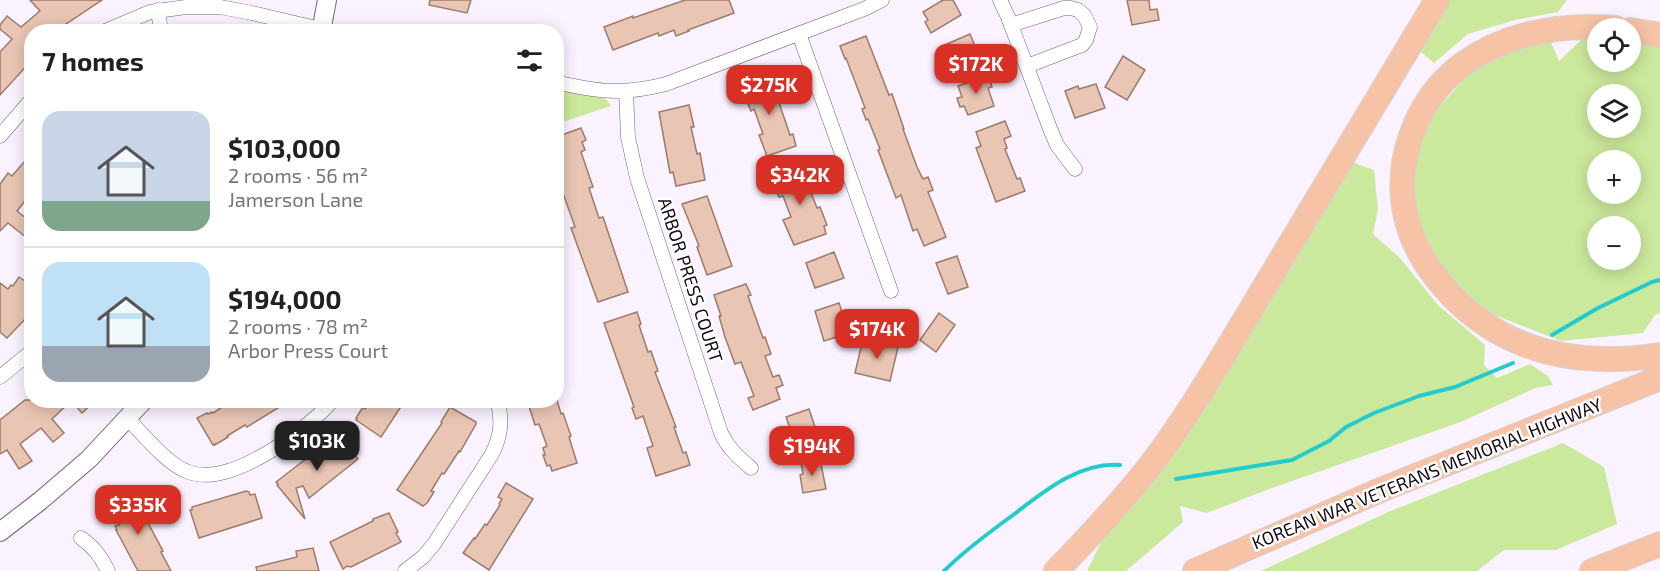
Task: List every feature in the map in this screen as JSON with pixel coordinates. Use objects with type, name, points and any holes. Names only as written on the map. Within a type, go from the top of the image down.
[{"type":"highway","points":[[1056,571],[1092,534],[1147,469],[1187,414],[1437,0]]},
{"type":"highway","points":[[1587,28],[1555,30],[1501,42],[1463,63],[1448,76],[1424,106],[1407,146],[1403,199],[1406,216],[1413,240],[1433,276],[1462,306],[1491,329],[1533,348],[1579,358],[1608,360],[1660,355]]},
{"type":"highway","points":[[1641,32],[1660,35]]},
{"type":"highway","name":"KOREAN WAR VETERANS MEMORIAL HIGHWAY","points":[[1195,571],[1383,489],[1660,378]]},
{"type":"highway","points":[[1592,571],[1660,544]]},
{"type":"street","points":[[325,24],[327,0]]},
{"type":"street","points":[[564,84],[595,90],[626,91],[666,84],[882,0]]},
{"type":"street","points":[[1000,0],[1057,145],[1075,169]]},
{"type":"street","points":[[122,24],[150,12],[186,7],[220,8],[297,24]]},
{"type":"street","points":[[1011,25],[1064,8],[1078,10],[1088,21],[1089,34],[1082,45],[1027,66]]},
{"type":"street","points":[[158,10],[160,24]]},
{"type":"street","points":[[799,34],[891,291]]},
{"type":"street","name":"ARBOR PRESS COURT","points":[[626,91],[628,137],[637,178],[714,411],[727,445],[751,468]]},
{"type":"street","points":[[0,136],[24,108]]},
{"type":"street","points":[[0,377],[24,358]]},
{"type":"street","points":[[0,531],[40,501],[89,459],[137,408]]},
{"type":"street","points":[[128,419],[176,466],[188,472],[214,475],[258,459],[300,431],[324,408]]},
{"type":"street","points":[[405,571],[423,557],[434,544],[492,454],[501,430],[499,408]]},
{"type":"street","points":[[81,538],[100,555],[108,571]]},
{"type":"green space","points":[[1445,0],[1567,0],[1558,12],[1515,20],[1468,34],[1434,63],[1416,48]]},
{"type":"green space","points":[[1587,36],[1587,72],[1641,72],[1641,40],[1660,43],[1660,313],[1655,315],[1643,333],[1561,341],[1492,314],[1441,279],[1420,235],[1408,169],[1428,119],[1480,62],[1550,40],[1559,61]]},
{"type":"green space","points":[[564,90],[606,99],[611,106],[564,122]]},
{"type":"green space","points":[[1352,162],[1374,170],[1378,209],[1373,234],[1399,257],[1439,306],[1485,345],[1484,365],[1497,378],[1530,364],[1548,376],[1553,385],[1535,388],[1461,422],[1207,513],[1180,506],[1183,522],[1126,571],[1087,571],[1101,542],[1212,395]]},
{"type":"green space","points":[[1563,443],[1604,467],[1617,524],[1556,550],[1504,550],[1477,571],[1261,571],[1388,512]]},
{"type":"building","points":[[30,0],[102,0],[66,24],[25,24],[40,11]]},
{"type":"building","points":[[430,0],[471,0],[467,13],[429,5]]},
{"type":"building","points":[[685,0],[729,0],[734,13],[676,36],[674,30],[659,36],[658,33],[613,50],[604,27]]},
{"type":"building","points":[[943,0],[953,0],[961,15],[931,33],[925,22],[928,20],[923,12]]},
{"type":"building","points":[[1127,0],[1149,0],[1150,10],[1157,9],[1159,20],[1132,25]]},
{"type":"building","points":[[7,16],[21,27],[24,24],[24,69],[0,95],[0,52],[12,39],[0,29],[0,25]]},
{"type":"building","points":[[970,34],[979,56],[946,68],[940,47]]},
{"type":"building","points":[[866,36],[889,95],[892,94],[917,167],[923,179],[928,177],[933,190],[928,192],[946,237],[924,246],[917,229],[913,231],[901,195],[896,198],[878,150],[880,149],[862,109],[865,108],[840,46]]},
{"type":"building","points":[[1123,56],[1145,70],[1127,100],[1105,87]]},
{"type":"building","points":[[988,75],[992,87],[988,88],[994,106],[968,115],[964,106],[960,107],[957,98],[962,97],[958,86]]},
{"type":"building","points":[[770,76],[796,146],[767,156],[759,135],[763,134],[754,109],[751,111],[741,86]]},
{"type":"building","points":[[1096,84],[1105,108],[1075,118],[1065,91],[1078,86],[1079,89]]},
{"type":"building","points":[[689,105],[694,127],[691,127],[697,154],[700,153],[705,180],[676,186],[673,172],[670,173],[659,112]]},
{"type":"building","points":[[1005,121],[1011,136],[1004,139],[1007,148],[1005,149],[1017,179],[1020,178],[1025,191],[996,202],[976,148],[981,146],[976,132]]},
{"type":"building","points":[[581,128],[586,140],[582,142],[585,150],[581,152],[593,187],[589,188],[599,218],[603,217],[628,292],[598,302],[571,228],[575,227],[564,196],[564,134]]},
{"type":"building","points":[[24,162],[24,202],[17,211],[24,217],[24,236],[8,223],[0,231],[0,184],[8,173],[12,176]]},
{"type":"building","points":[[802,164],[817,208],[820,207],[827,225],[824,226],[826,234],[794,245],[783,220],[791,217],[783,196],[779,197],[774,184],[778,183],[774,174]]},
{"type":"building","points":[[707,196],[732,266],[707,275],[697,247],[699,246],[682,204]]},
{"type":"building","points":[[834,252],[844,278],[815,288],[806,263]]},
{"type":"building","points":[[957,256],[968,287],[948,294],[936,263]]},
{"type":"building","points":[[19,277],[24,280],[24,320],[7,338],[0,332],[0,283],[8,289],[11,285],[13,286]]},
{"type":"building","points":[[746,284],[763,338],[765,337],[771,354],[765,356],[773,377],[779,375],[783,385],[776,388],[780,399],[753,410],[748,398],[754,396],[741,362],[735,364],[714,295]]},
{"type":"building","points":[[839,303],[846,324],[843,325],[846,334],[824,341],[815,311]]},
{"type":"building","points":[[637,312],[648,352],[651,351],[658,371],[655,372],[676,427],[674,427],[683,453],[686,452],[690,465],[656,476],[647,448],[653,446],[643,416],[636,419],[632,408],[634,407],[604,323]]},
{"type":"building","points":[[939,313],[955,325],[936,352],[920,340]]},
{"type":"building","points":[[886,340],[899,343],[890,381],[855,373],[862,343],[884,348]]},
{"type":"building","points":[[24,401],[24,408],[64,408],[52,419],[64,433],[53,442],[41,428],[20,444],[32,461],[19,469],[7,450],[0,454],[0,420]]},
{"type":"building","points":[[77,408],[87,408],[82,413]]},
{"type":"building","points":[[221,408],[278,408],[247,427],[245,425],[215,445],[197,418]]},
{"type":"building","points":[[362,408],[400,408],[381,437],[356,420]]},
{"type":"building","points":[[449,408],[452,408],[476,424],[460,452],[444,474],[442,473],[431,491],[434,492],[423,506],[397,490]]},
{"type":"building","points":[[530,408],[559,408],[571,436],[569,437],[577,463],[552,471],[550,465],[547,466],[543,455],[545,455],[543,448],[547,446],[539,424],[535,425]]},
{"type":"building","points":[[809,409],[819,439],[795,447],[786,417]]},
{"type":"building","points":[[341,438],[358,459],[309,498],[303,486],[296,488],[305,519],[276,482],[311,455],[313,458],[336,439],[338,441]]},
{"type":"building","points":[[820,459],[826,489],[803,493],[801,463]]},
{"type":"building","points":[[506,483],[533,499],[489,570],[463,553],[485,524],[487,525],[500,505],[502,499],[498,497]]},
{"type":"building","points":[[246,491],[250,495],[255,494],[262,518],[199,538],[190,510],[192,507]]},
{"type":"building","points":[[132,493],[171,571],[138,571],[116,530],[115,526],[119,525],[112,503]]},
{"type":"building","points":[[389,513],[401,542],[343,569],[330,542]]},
{"type":"building","points":[[313,548],[319,571],[257,571],[256,567],[297,557],[296,551]]},
{"type":"waterway","points":[[1552,335],[1598,308],[1660,280]]},
{"type":"waterway","points":[[1176,479],[1292,460],[1329,441],[1346,427],[1374,413],[1419,396],[1455,387],[1513,363]]},
{"type":"waterway","points":[[944,571],[984,537],[1060,481],[1089,469],[1104,465],[1120,465]]}]
